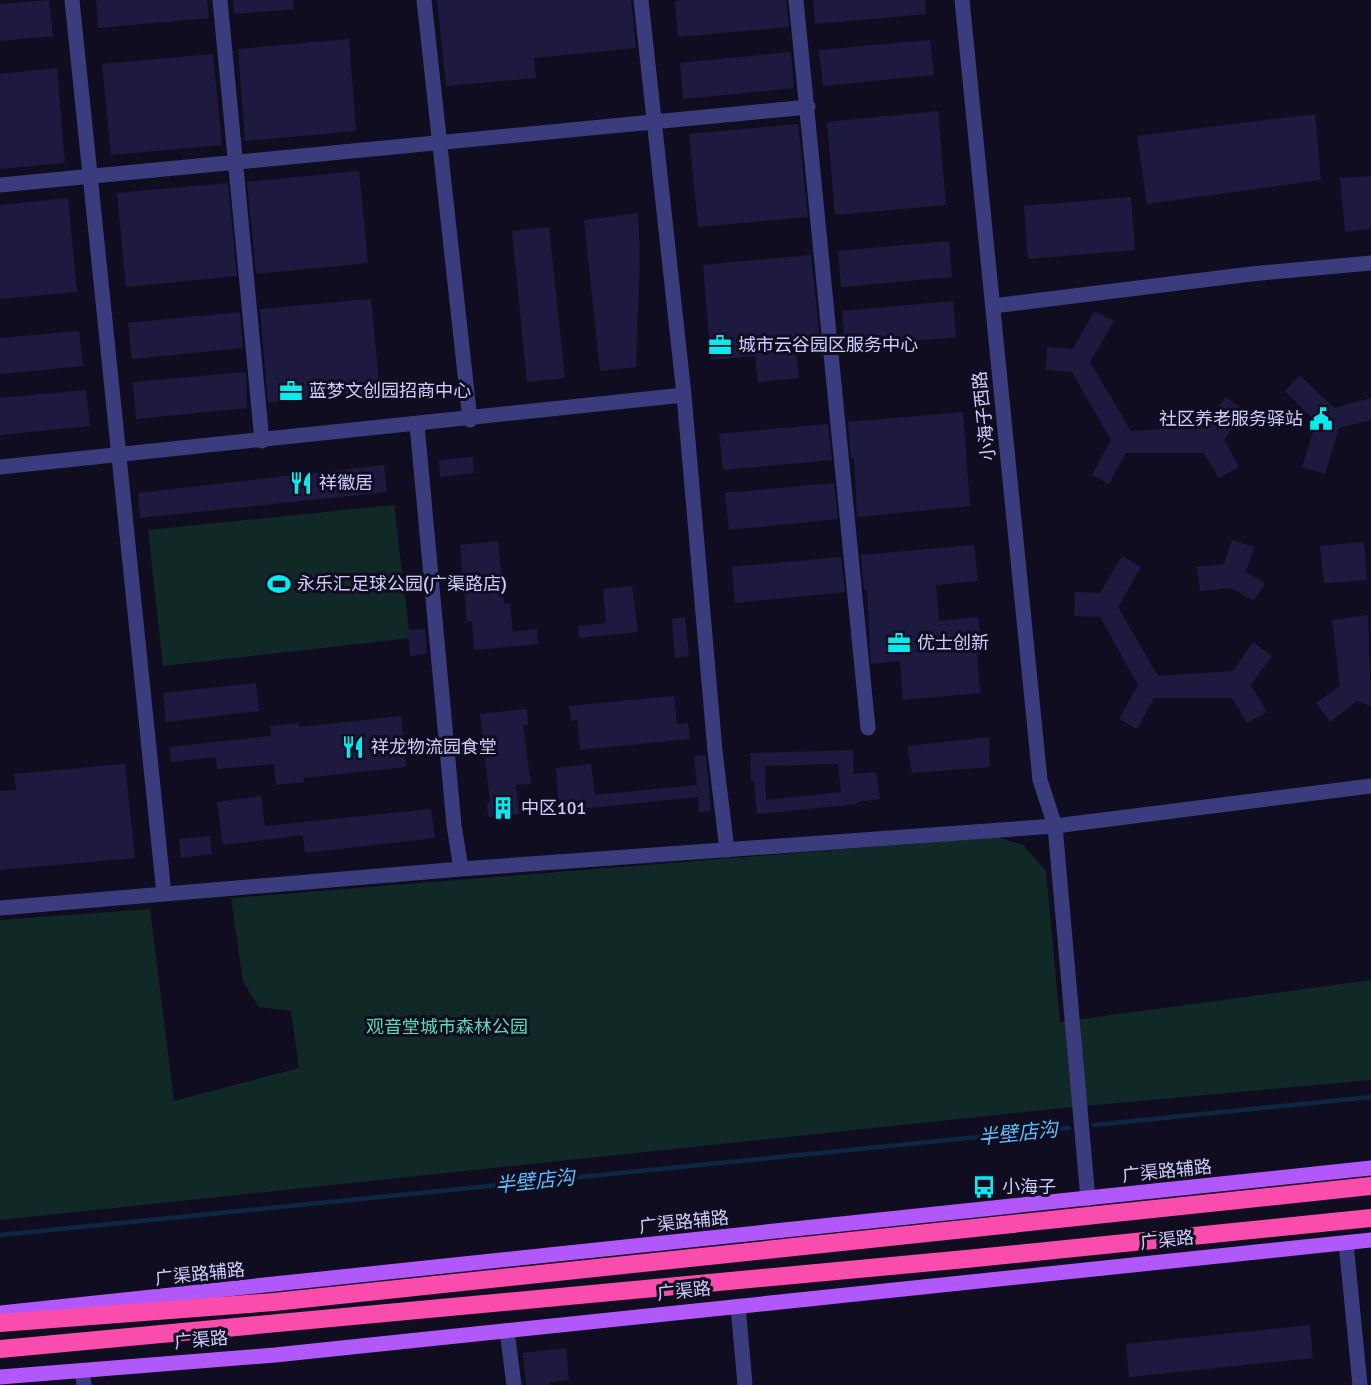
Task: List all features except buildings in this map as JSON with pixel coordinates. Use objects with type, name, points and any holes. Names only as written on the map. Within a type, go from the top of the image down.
[{"type":"highway","name":"广渠路","points":[[0,1323],[274,1302],[1371,1186]]},
{"type":"highway","name":"广渠路","points":[[0,1349],[966,1259],[1371,1218]]},
{"type":"main road","name":"广渠路辅路","points":[[0,1313],[1371,1168]]},
{"type":"main road","name":"广渠路","points":[[0,1377],[83,1378],[275,1355],[1371,1240]]},
{"type":"street","points":[[72,0],[164,894]]},
{"type":"street","points":[[220,0],[262,441]]},
{"type":"street","points":[[424,0],[470,420]]},
{"type":"street","points":[[641,0],[652,122],[684,395],[715,751],[727,850]]},
{"type":"street","points":[[796,0],[868,728]]},
{"type":"street","name":"小海子西路","points":[[962,0],[1040,780],[1054,826],[1088,1199]]},
{"type":"street","points":[[0,185],[808,106]]},
{"type":"street","points":[[993,306],[1251,274],[1371,263]]},
{"type":"street","points":[[0,466],[470,420],[684,395]]},
{"type":"street","points":[[417,425],[454,825],[461,869]]},
{"type":"street","points":[[0,908],[461,869],[1054,826],[1371,786]]},
{"type":"street","points":[[1346,1243],[1360,1385]]},
{"type":"street","points":[[738,1306],[745,1385]]},
{"type":"street","points":[[507,1331],[514,1385]]},
{"type":"green space","name":"永乐汇足球公园(广渠路店)","points":[[394,505],[410,638],[163,666],[148,530]]},
{"type":"green space","name":"观音堂城市森林公园","points":[[998,837],[1023,845],[1046,871],[1060,1022],[1371,980],[1371,1080],[1063,1108],[0,1220],[0,920],[150,909],[174,1101],[299,1068],[291,1011],[259,1007],[243,982],[231,898]]},
{"type":"waterway","name":"半壁店沟","points":[[1094,1125],[1371,1097]]},
{"type":"waterway","name":"半壁店沟","points":[[0,1235],[1069,1128]]},
{"type":"place","name":"城市云谷园区服务中心","points":[[720,345]]},
{"type":"place","name":"蓝梦文创园招商中心","points":[[291,391]]},
{"type":"place","name":"社区养老服务驿站","points":[[1321,419]]},
{"type":"place","name":"祥徽居","points":[[301,483]]},
{"type":"place","name":"永乐汇足球公园(广渠路店)","points":[[279,584]]},
{"type":"place","name":"优士创新","points":[[899,643]]},
{"type":"place","name":"祥龙物流园食堂","points":[[353,747]]},
{"type":"place","name":"中区101","points":[[503,808]]},
{"type":"place","name":"小海子","points":[[984,1187]]}]
